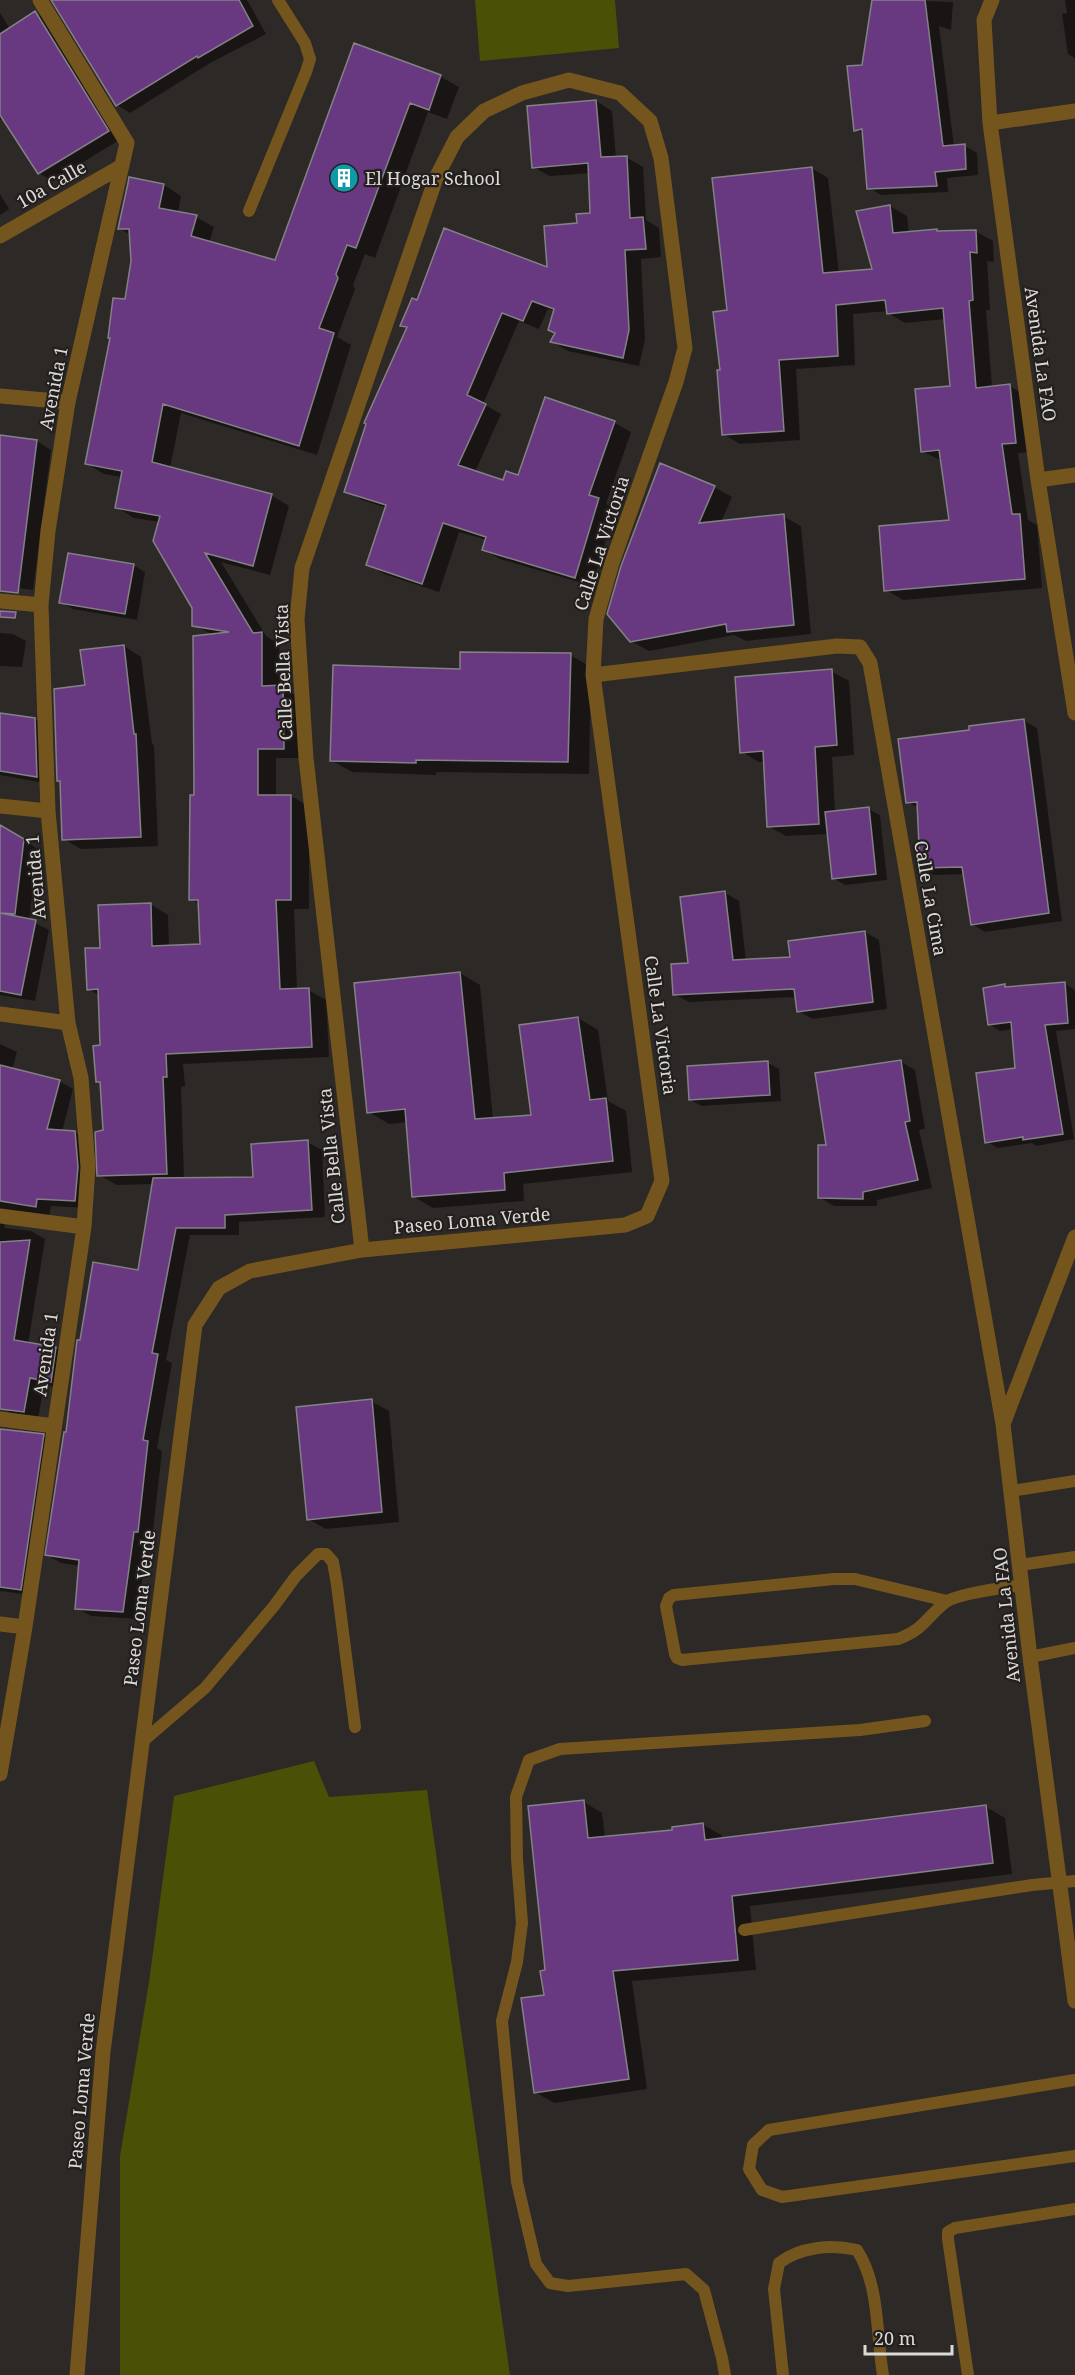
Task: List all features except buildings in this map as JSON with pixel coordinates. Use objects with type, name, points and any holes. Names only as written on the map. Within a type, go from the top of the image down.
[{"type":"street","name":"Avenida 1","points":[[0,1774],[25,1627],[84,1227],[88,1167],[81,1078],[68,1023],[48,811],[41,605],[48,531],[68,402],[127,143],[40,0]]},
{"type":"street","name":"Avenida La FAO","points":[[992,0],[984,20],[990,123],[1038,480],[1075,713]]},
{"type":"street","name":"Calle La Victoria","points":[[569,80],[621,93],[650,121],[661,158],[685,348],[676,382],[612,563],[596,619],[593,675],[662,1181],[647,1216]]},
{"type":"street","name":"Calle Bella Vista","points":[[362,1250],[306,758],[297,619],[302,568],[436,178],[457,137],[484,111],[522,93],[569,80]]},
{"type":"street","points":[[990,123],[1075,111]]},
{"type":"street","name":"10a Calle","points":[[0,236],[122,166]]},
{"type":"street","points":[[0,396],[68,402]]},
{"type":"street","points":[[1038,480],[1075,475]]},
{"type":"street","points":[[0,601],[41,605]]},
{"type":"street","name":"Calle La Cima","points":[[593,675],[837,645],[860,647],[870,663],[1003,1424]]},
{"type":"street","points":[[0,806],[48,811]]},
{"type":"street","points":[[0,1014],[68,1023]]},
{"type":"street","points":[[0,1216],[84,1227]]},
{"type":"street","name":"Paseo Loma Verde","points":[[77,2375],[103,2052],[195,1325],[219,1288],[250,1271],[362,1250],[625,1225],[647,1216]]},
{"type":"street","name":"Avenida La FAO","points":[[1075,1237],[1003,1424],[1030,1658],[1068,1881],[1075,2001]]},
{"type":"street","points":[[0,1419],[54,1426]]},
{"type":"street","points":[[0,1624],[25,1627]]},
{"type":"lane","points":[[249,211],[310,59],[305,43],[278,0]]},
{"type":"lane","points":[[1011,1491],[1075,1481]]},
{"type":"lane","points":[[142,1742],[205,1688],[274,1606],[296,1576],[318,1554],[326,1554],[333,1562],[355,1727]]},
{"type":"lane","points":[[1020,1565],[1075,1557]]},
{"type":"lane","points":[[947,1601],[915,1633],[898,1639],[682,1660],[675,1654],[666,1606],[669,1598],[674,1595],[834,1579],[865,1580],[947,1601],[1000,1588],[1023,1585]]},
{"type":"lane","points":[[1030,1658],[1075,1648]]},
{"type":"lane","points":[[725,2375],[704,2290],[686,2274],[568,2286],[550,2283],[536,2264],[517,2182],[502,2021],[517,1962],[522,1923],[517,1859],[516,1797],[529,1760],[560,1749],[860,1730],[926,1721]]},
{"type":"lane","points":[[744,1930],[1068,1881]]},
{"type":"lane","points":[[1075,2080],[768,2130],[753,2145],[748,2169],[762,2190],[782,2197],[1075,2156]]},
{"type":"lane","points":[[968,2375],[948,2232],[955,2228],[1075,2209]]},
{"type":"lane","points":[[783,2375],[774,2289],[778,2263],[790,2254],[841,2247],[857,2250],[867,2265],[872,2285],[883,2375]]},
{"type":"green space","points":[[475,0],[615,0],[619,48],[480,61]]},
{"type":"green space","points":[[314,1761],[329,1797],[427,1790],[510,2375],[120,2375],[120,2156],[149,1982],[174,1796]]},
{"type":"place","name":"El Hogar School","points":[[344,178]]}]
